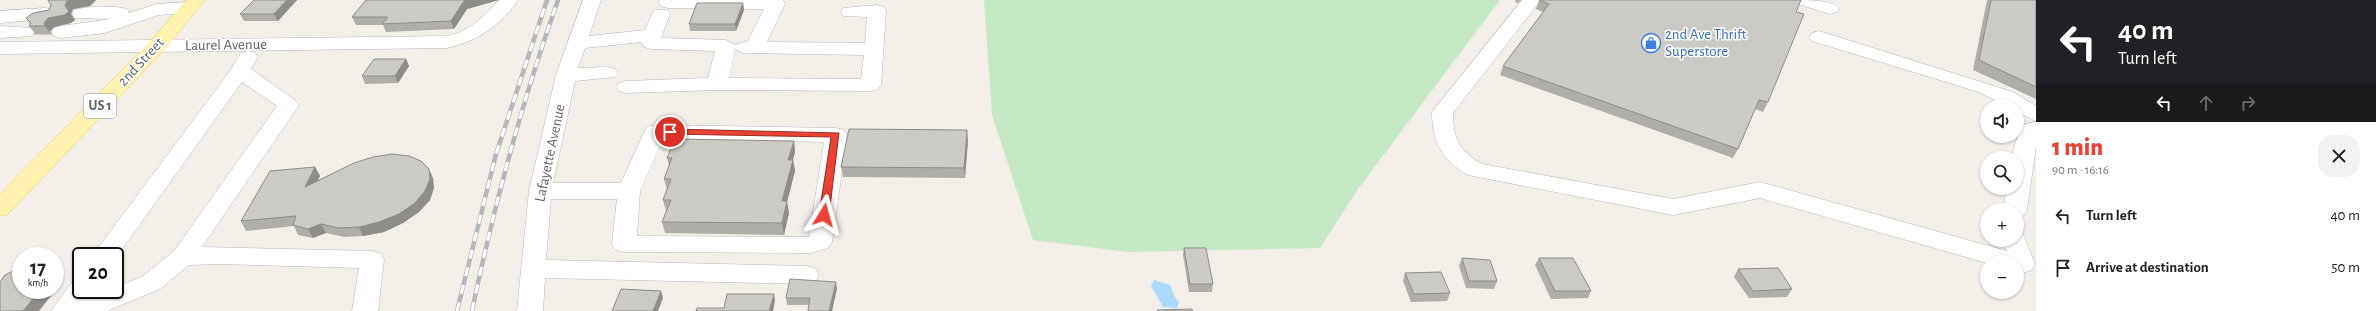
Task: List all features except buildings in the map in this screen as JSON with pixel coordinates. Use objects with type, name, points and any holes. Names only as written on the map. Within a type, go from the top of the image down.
[{"type":"main road","name":"2nd Street","points":[[0,208],[157,46],[192,4]]},
{"type":"street","name":"Laurel Avenue","points":[[0,48],[451,42],[481,28],[509,0]]},
{"type":"street","name":"Lafayette Avenue","points":[[530,311],[540,191],[566,74],[592,0]]},
{"type":"street","points":[[1532,0],[1442,112],[1442,128],[1446,145],[1457,158],[1472,168],[1674,207],[1760,190],[1988,255]]},
{"type":"street","points":[[1804,0],[1830,8]]},
{"type":"street","points":[[72,22],[117,18],[162,5],[192,4]]},
{"type":"street","points":[[755,47],[776,4],[664,8],[652,35],[651,43],[755,47],[874,50]]},
{"type":"street","points":[[72,22],[105,27],[162,5]]},
{"type":"street","points":[[626,87],[717,84],[871,85],[877,12],[850,12]]},
{"type":"street","points":[[72,22],[137,13]]},
{"type":"street","points":[[0,18],[36,22]]},
{"type":"street","points":[[0,23],[36,22]]},
{"type":"street","points":[[0,32],[36,22]]},
{"type":"street","points":[[576,44],[652,35]]},
{"type":"street","points":[[1819,37],[1986,88],[2006,96],[2036,115]]},
{"type":"street","points":[[111,247],[240,71],[248,55],[249,44]]},
{"type":"street","points":[[717,84],[726,46]]},
{"type":"street","points":[[81,311],[151,283],[183,258],[289,105],[240,71]]},
{"type":"street","points":[[566,74],[608,73]]},
{"type":"street","points":[[2017,203],[2029,161],[2029,130],[2036,129]]},
{"type":"street","points":[[655,132],[836,135],[820,242],[811,245],[624,244],[629,191],[655,132]]},
{"type":"street","points":[[540,191],[629,191]]},
{"type":"street","points":[[183,258],[220,255],[372,260],[365,311]]},
{"type":"street","points":[[533,268],[807,275]]},
{"type":"street","points":[[64,311],[73,299]]},
{"type":"green space","points":[[984,0],[1500,0],[1358,189],[1320,248],[1127,252],[1033,240],[992,115]]},
{"type":"water","points":[[1154,280],[1170,285],[1175,298],[1179,302],[1177,308],[1163,307],[1151,286]]},
{"type":"tunnel","points":[[34,24],[69,25]]},
{"type":"railway","points":[[457,311],[496,154],[547,0]]},
{"type":"railway","points":[[472,311],[499,193],[532,77],[558,0]]},
{"type":"place","name":"2nd Ave Thrift Superstore","points":[[1651,43]]},
{"type":"route","points":[[670,132],[836,135],[824,215]]}]
